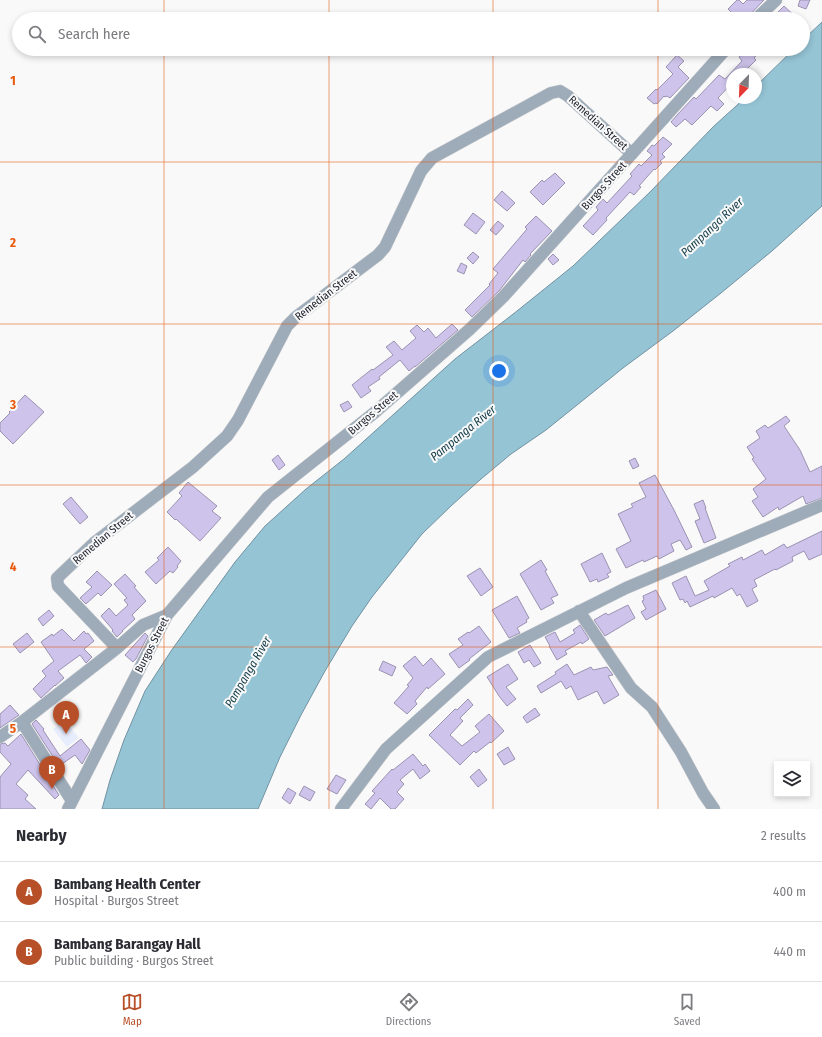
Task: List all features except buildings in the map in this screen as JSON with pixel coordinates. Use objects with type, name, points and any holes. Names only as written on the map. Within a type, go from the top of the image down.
[{"type":"street","points":[[763,12],[776,0]]},
{"type":"street","name":"Burgos Street","points":[[70,805],[167,615],[268,497],[374,413],[499,302],[720,56]]},
{"type":"street","name":"Remedian Street","points":[[117,648],[58,586],[57,578],[94,543],[193,467],[226,436],[238,420],[287,326],[296,317],[370,261],[385,247],[421,171],[432,158],[551,93],[560,91],[568,96],[632,154]]},
{"type":"street","points":[[341,809],[386,749],[488,657],[626,588],[822,504]]},
{"type":"street","points":[[579,611],[631,688],[652,707],[681,752],[714,809]]},
{"type":"street","points":[[0,737],[22,722],[117,648],[143,625],[167,615]]},
{"type":"street","points":[[22,722],[70,805]]},
{"type":"shaded area","points":[[67,723],[79,738],[67,747],[53,729],[59,725],[61,727]]},
{"type":"water","name":"Pampanga River","points":[[822,22],[822,206],[772,251],[721,293],[623,368],[546,430],[511,454],[452,505],[422,534],[372,597],[352,626],[325,671],[280,757],[258,809],[102,809],[124,740],[145,691],[171,651],[235,562],[265,526],[306,489],[344,459],[455,359],[573,266],[649,193],[714,126],[738,104],[762,104],[762,80],[787,56],[810,56],[810,33]]},
{"type":"place","name":"Bambang Health Center","points":[[66,734]]},
{"type":"place","name":"Bambang Barangay Hall","points":[[52,789]]}]
